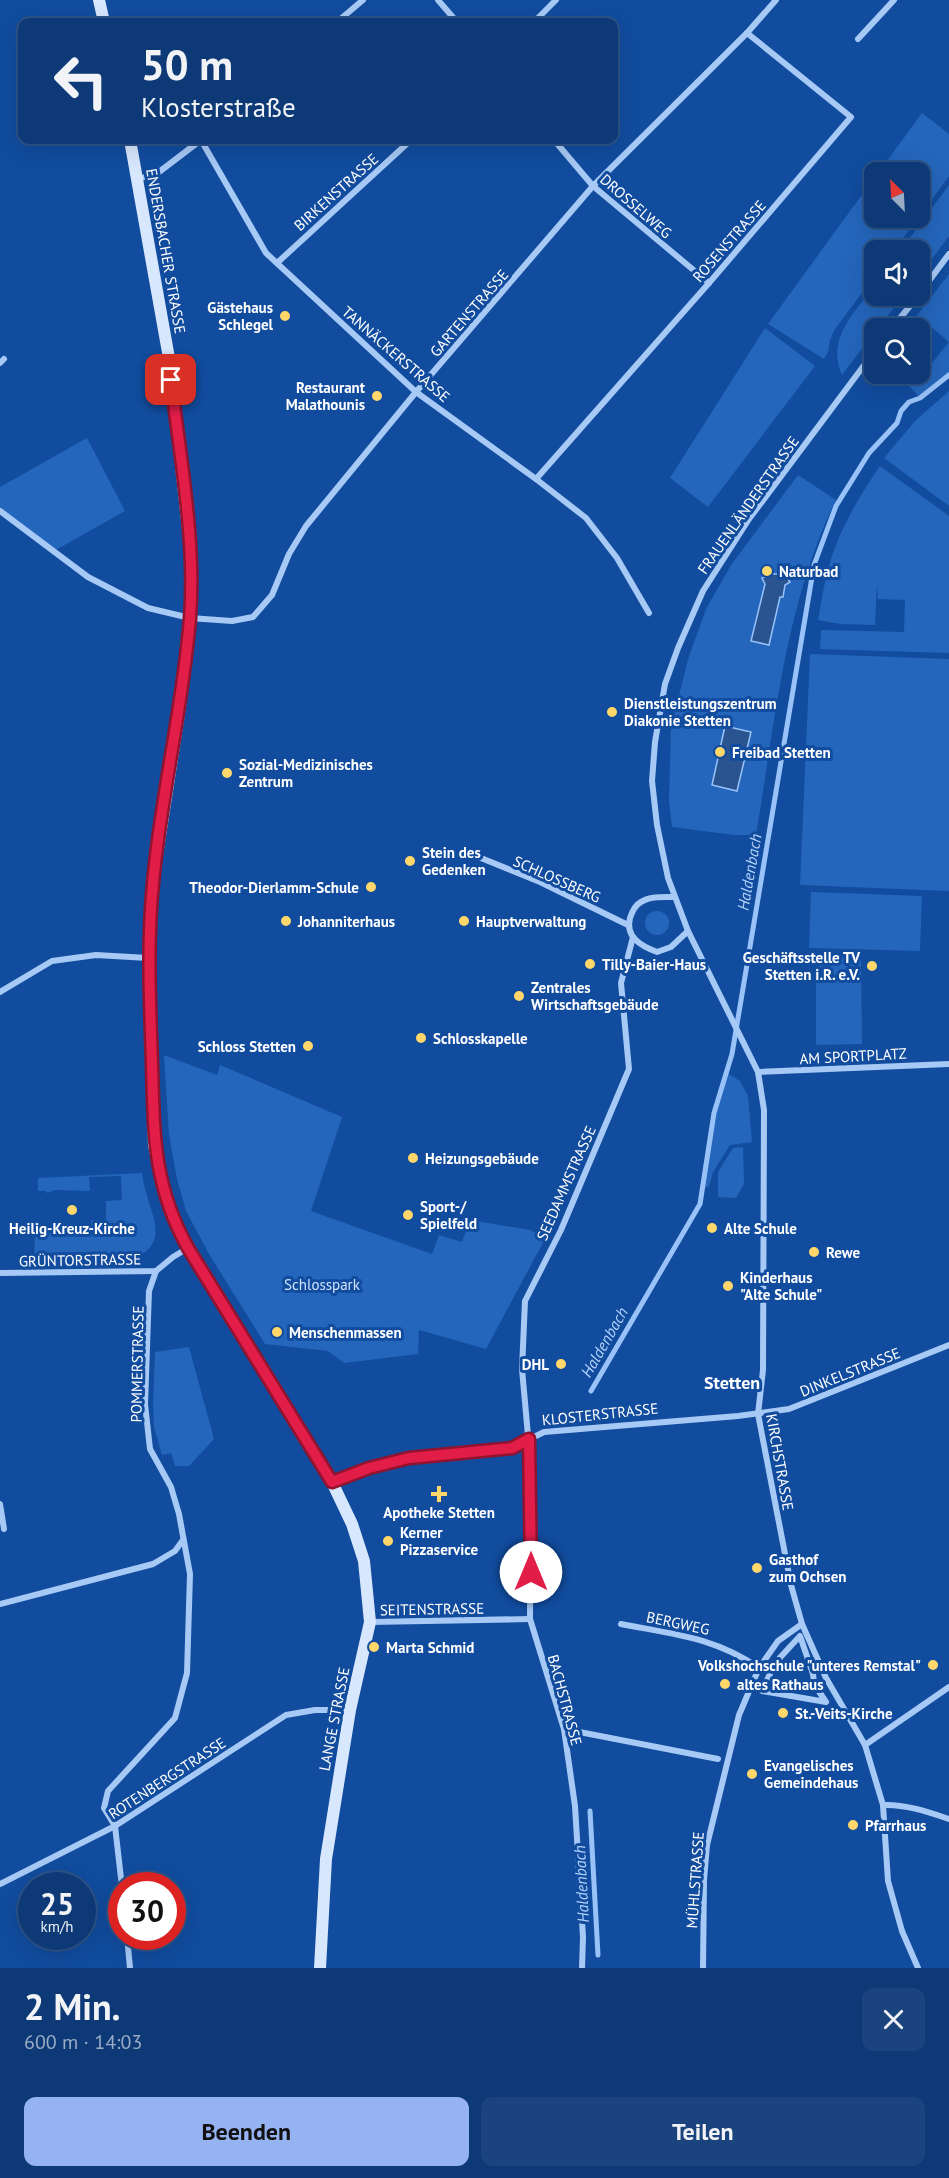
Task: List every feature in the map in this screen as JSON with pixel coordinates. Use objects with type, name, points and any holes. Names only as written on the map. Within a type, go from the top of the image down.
[{"type":"main road","points":[[99,0],[103,18]]},
{"type":"main road","name":"ENDERSBACHER STRASSE","points":[[131,144],[139,179],[170,370],[190,547],[190,618],[180,707],[153,881],[148,958],[154,1145],[166,1200],[188,1248]]},
{"type":"main road","points":[[188,1248],[332,1482]]},
{"type":"main road","name":"LANGE STRASSE","points":[[320,1968],[326,1858],[350,1710],[370,1622],[364,1561],[352,1524],[332,1482]]},
{"type":"street","points":[[342,18],[362,0]]},
{"type":"street","points":[[438,0],[454,18]]},
{"type":"street","points":[[538,18],[556,0]]},
{"type":"street","name":"GARTENSTRASSE","points":[[0,511],[88,577],[148,608],[190,618],[232,621],[253,617],[272,595],[289,554],[306,526],[416,392],[593,186],[747,33],[776,0]]},
{"type":"street","points":[[858,39],[894,0]]},
{"type":"street","name":"ROSENSTRASSE","points":[[536,479],[709,283],[851,117],[747,33]]},
{"type":"street","points":[[139,179],[159,172],[196,144]]},
{"type":"street","name":"TANNÄCKERSTRASSE","points":[[203,144],[266,253],[416,392],[586,518],[617,558],[649,613]]},
{"type":"street","name":"BIRKENSTRASSE","points":[[277,262],[407,144]]},
{"type":"street","name":"DROSSELWEG","points":[[557,144],[593,186],[709,283]]},
{"type":"street","points":[[930,279],[949,254]]},
{"type":"street","points":[[900,318],[909,306]]},
{"type":"street","name":"FRAUENLÄNDERSTRASSE","points":[[688,931],[674,897],[662,856],[652,781],[655,742],[665,684],[703,591],[719,563],[749,519],[864,365]]},
{"type":"street","name":"SCHLOSSBERG","points":[[476,856],[540,882],[628,925]]},
{"type":"street","points":[[674,897],[654,898],[640,902],[632,911],[628,925],[633,937],[643,947],[657,952],[671,946],[688,931]]},
{"type":"street","name":"KIRCHSTRASSE","points":[[688,931],[758,1072],[764,1110],[763,1350],[758,1414],[791,1585],[802,1624],[826,1678],[865,1745],[883,1805],[888,1881],[902,1931],[918,1968]]},
{"type":"street","name":"SEEDAMMSTRASSE","points":[[529,1439],[522,1369],[525,1301],[561,1230],[629,1069],[621,983],[633,937]]},
{"type":"street","points":[[0,992],[52,962],[96,955],[148,958]]},
{"type":"street","name":"AM SPORTPLATZ","points":[[758,1072],[949,1064]]},
{"type":"street","name":"GRÜNTORSTRASSE","points":[[0,1273],[156,1271],[188,1248]]},
{"type":"street","name":"POMMERSTRASSE","points":[[120,1872],[115,1826],[104,1808],[108,1791],[175,1718],[187,1672],[190,1574],[179,1514],[171,1487],[150,1449],[145,1404],[149,1290],[156,1271]]},
{"type":"street","name":"DINKELSTRASSE","points":[[758,1414],[789,1409],[949,1345]]},
{"type":"street","name":"KLOSTERSTRASSE","points":[[332,1482],[369,1468],[409,1458],[512,1448],[544,1432],[758,1414]]},
{"type":"street","name":"BACHSTRASSE","points":[[529,1439],[530,1619],[564,1729],[575,1806],[583,1937],[582,1968]]},
{"type":"street","points":[[0,1504],[4,1529]]},
{"type":"street","points":[[0,1604],[153,1564],[175,1551],[183,1540]]},
{"type":"street","name":"SEITENSTRASSE","points":[[370,1622],[530,1619]]},
{"type":"street","name":"BERGWEG","points":[[621,1624],[706,1640],[738,1654],[759,1668]]},
{"type":"street","name":"MÜHLSTRASSE","points":[[703,1968],[704,1880],[707,1845],[739,1715],[759,1668],[778,1641],[802,1624]]},
{"type":"street","points":[[800,1636],[813,1674],[814,1684],[826,1702],[762,1691],[776,1663],[800,1636]]},
{"type":"street","points":[[865,1745],[949,1687]]},
{"type":"street","name":"ROTENBERGSTRASSE","points":[[0,1884],[115,1826],[286,1715],[315,1710],[350,1710]]},
{"type":"street","points":[[564,1729],[718,1759]]},
{"type":"street","points":[[883,1805],[893,1804],[927,1811],[949,1819]]},
{"type":"street","points":[[128,1950],[130,1968]]},
{"type":"green space","points":[[922,113],[949,134],[949,176],[930,202],[930,162],[886,162]]},
{"type":"green space","points":[[949,185],[949,236],[930,262],[930,240],[908,240],[917,228],[930,228],[930,211]]},
{"type":"green space","points":[[864,192],[864,228],[910,228],[902,240],[864,240],[864,290],[835,329],[824,359],[768,324]]},
{"type":"green space","points":[[949,274],[949,342],[930,326],[930,318],[915,318],[924,306],[930,306],[930,299]]},
{"type":"green space","points":[[864,299],[864,306],[895,306],[886,318],[864,318],[864,346],[842,375],[837,349],[844,327]]},
{"type":"green space","points":[[765,328],[815,366],[708,507],[670,478]]},
{"type":"green space","points":[[949,342],[949,375],[920,398],[908,384],[930,384],[930,366]]},
{"type":"green space","points":[[949,391],[949,506],[884,458],[915,421]]},
{"type":"green space","points":[[87,438],[125,511],[54,551],[0,511],[0,487]]},
{"type":"green space","points":[[880,466],[949,516],[949,653],[820,649],[821,630],[904,632],[905,600],[878,599],[877,584],[875,625],[840,624],[818,620],[836,545],[856,504]]},
{"type":"green space","points":[[798,475],[836,500],[819,539],[793,622],[776,707],[756,835],[734,835],[672,827],[669,801],[671,727],[689,656],[707,607],[731,565]]},
{"type":"green space","points":[[810,654],[949,659],[949,891],[800,885]]},
{"type":"green space","points":[[811,892],[922,896],[920,951],[809,948]]},
{"type":"green space","points":[[657,911],[662,912],[668,918],[668,928],[662,934],[657,935],[652,934],[646,928],[645,923],[646,918],[652,912]]},
{"type":"green space","points":[[816,957],[861,957],[862,1044],[816,1045]]},
{"type":"green space","name":"Schlosspark","points":[[164,1055],[217,1075],[220,1065],[342,1117],[311,1211],[432,1254],[439,1235],[462,1242],[470,1220],[530,1230],[546,1237],[486,1349],[419,1330],[418,1354],[344,1363],[328,1351],[265,1344],[209,1254],[186,1211],[169,1135]]},
{"type":"green space","points":[[724,1071],[740,1081],[748,1096],[752,1142],[730,1145],[713,1172],[709,1187],[700,1189],[710,1132]]},
{"type":"green space","points":[[743,1147],[744,1184],[736,1198],[718,1197],[718,1172],[733,1148]]},
{"type":"green space","points":[[142,1173],[154,1219],[155,1233],[152,1244],[145,1252],[124,1260],[88,1263],[88,1252],[49,1253],[48,1264],[34,1264],[35,1231],[52,1233],[54,1227],[91,1226],[91,1220],[106,1220],[106,1201],[122,1200],[121,1176],[89,1177],[90,1191],[54,1190],[47,1193],[38,1191],[38,1178]]},
{"type":"green space","points":[[189,1347],[214,1439],[189,1466],[175,1466],[171,1453],[162,1455],[154,1427],[155,1352]]},
{"type":"shaded area","points":[[771,574],[784,574],[790,582],[785,585],[783,597],[780,597],[769,645],[751,641],[765,584],[762,578]]},
{"type":"shaded area","points":[[725,726],[751,732],[737,791],[712,785]]},
{"type":"waterway","name":"Haldenbach","points":[[591,1391],[700,1204],[714,1113],[732,1054],[814,565],[836,506],[869,453],[897,423],[901,411],[909,402],[920,398],[949,375]]},
{"type":"waterway","name":"Haldenbach","points":[[590,1811],[598,1955]]},
{"type":"place","name":"Gästehaus Schlegel","points":[[285,316]]},
{"type":"place","name":"Restaurant Malathounis","points":[[377,396]]},
{"type":"place","name":"Naturbad","points":[[767,571]]},
{"type":"place","name":"Dienstleistungszentrum Diakonie Stetten","points":[[612,712]]},
{"type":"place","name":"Freibad Stetten","points":[[720,752]]},
{"type":"place","name":"Sozial-Medizinisches Zentrum","points":[[227,773]]},
{"type":"place","name":"Stein des Gedenken","points":[[410,861]]},
{"type":"place","name":"Theodor-Dierlamm-Schule","points":[[371,887]]},
{"type":"place","name":"Johanniterhaus","points":[[286,921]]},
{"type":"place","name":"Hauptverwaltung","points":[[464,921]]},
{"type":"place","name":"Tilly-Baier-Haus","points":[[590,964]]},
{"type":"place","name":"Geschäftsstelle TV Stetten i.R. e.V.","points":[[872,966]]},
{"type":"place","name":"Zentrales Wirtschaftsgebäude","points":[[519,996]]},
{"type":"place","name":"Schlosskapelle","points":[[421,1038]]},
{"type":"place","name":"Schloss Stetten","points":[[308,1046]]},
{"type":"place","name":"Heizungsgebäude","points":[[413,1158]]},
{"type":"place","name":"Heilig-Kreuz-Kirche","points":[[72,1210]]},
{"type":"place","name":"Sport-/ Spielfeld","points":[[408,1215]]},
{"type":"place","name":"Alte Schule","points":[[712,1228]]},
{"type":"place","name":"Rewe","points":[[814,1252]]},
{"type":"place","name":"Kinderhaus \"Alte Schule\"","points":[[728,1286]]},
{"type":"place","name":"Menschenmassen","points":[[277,1332]]},
{"type":"place","name":"DHL","points":[[561,1364]]},
{"type":"place","name":"Apotheke Stetten","points":[[439,1494]]},
{"type":"place","name":"Kerner Pizzaservice","points":[[388,1541]]},
{"type":"place","name":"Gasthof zum Ochsen","points":[[757,1568]]},
{"type":"place","name":"Marta Schmid","points":[[374,1647]]},
{"type":"place","name":"Volkshochschule \"unteres Remstal\"","points":[[933,1665]]},
{"type":"place","name":"altes Rathaus","points":[[725,1684]]},
{"type":"place","name":"St.-Veits-Kirche","points":[[783,1713]]},
{"type":"place","name":"Evangelisches Gemeindehaus","points":[[752,1774]]},
{"type":"place","name":"Pfarrhaus","points":[[853,1825]]},
{"type":"district","name":"Stetten","points":[[732,1382]]},
{"type":"route","points":[[171,380],[190,547],[191,581],[190,618],[182,693],[153,881],[148,958],[154,1145],[164,1193],[177,1228],[188,1248],[332,1482],[369,1468],[409,1458],[494,1451],[512,1448],[529,1439],[531,1572]]}]
